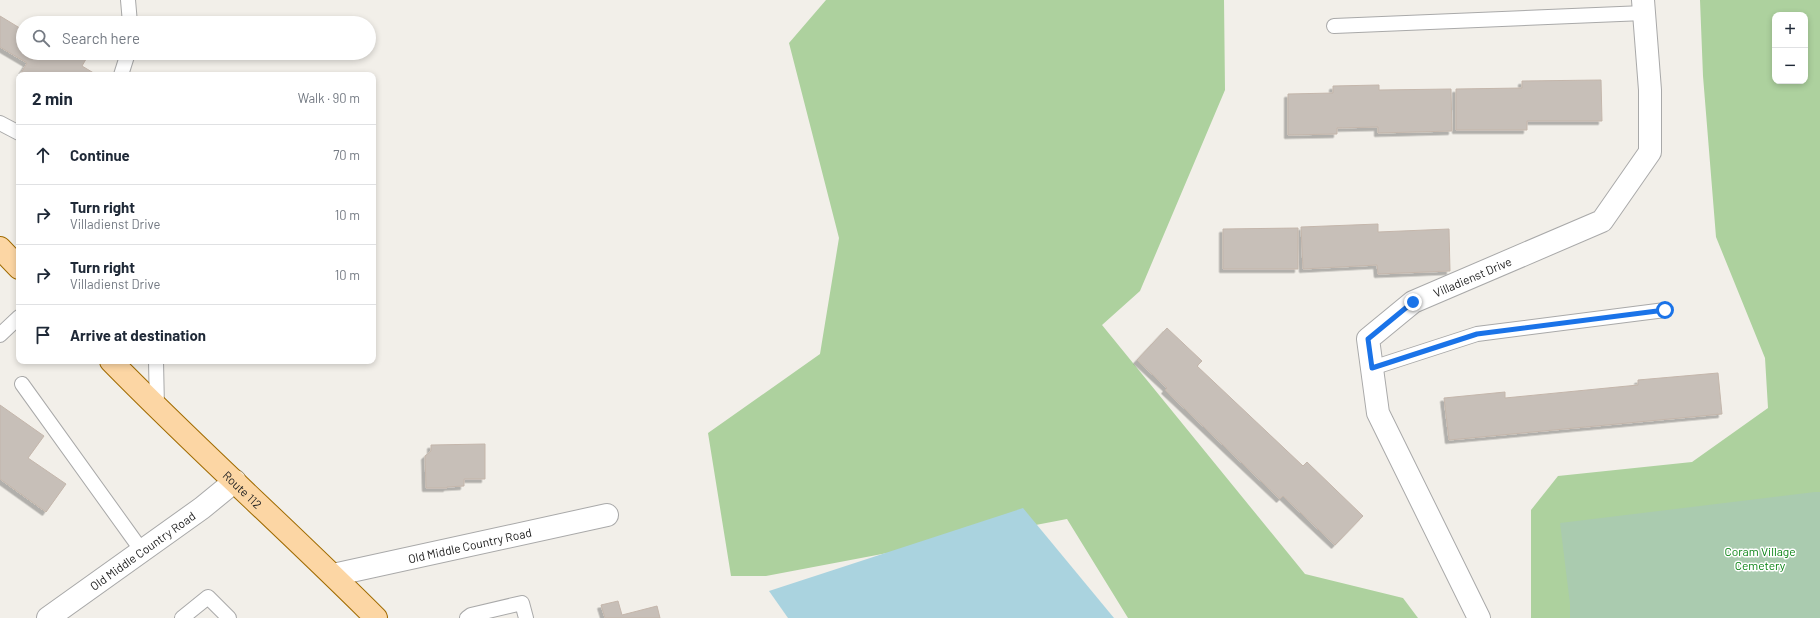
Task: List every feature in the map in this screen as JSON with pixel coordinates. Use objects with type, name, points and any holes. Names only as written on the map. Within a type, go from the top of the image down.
[{"type":"main road","points":[[0,248],[16,265]]},
{"type":"main road","name":"Route 112","points":[[113,364],[157,408],[333,575],[370,616]]},
{"type":"street","name":"Villadienst Drive","points":[[1479,618],[1378,413],[1368,339],[1413,302],[1602,221],[1650,152],[1650,90],[1643,6]]},
{"type":"street","name":"Old Middle Country Road","points":[[48,618],[202,508],[235,481]]},
{"type":"street","name":"Old Middle Country Road","points":[[333,575],[607,515]]},
{"type":"lane","points":[[128,0],[129,16]]},
{"type":"lane","points":[[1334,26],[1643,6]]},
{"type":"lane","points":[[123,72],[126,60]]},
{"type":"lane","points":[[0,123],[16,131]]},
{"type":"lane","points":[[1372,368],[1477,334],[1665,310]]},
{"type":"lane","points":[[0,336],[16,320]]},
{"type":"lane","points":[[156,364],[157,408]]},
{"type":"lane","points":[[22,384],[142,551]]},
{"type":"lane","points":[[182,618],[208,597],[229,618]]},
{"type":"lane","points":[[467,618],[471,615],[522,603],[526,618]]},
{"type":"green space","points":[[826,0],[1224,0],[1225,90],[1140,291],[1102,325],[1305,574],[1403,598],[1418,618],[1128,618],[1067,519],[766,576],[731,576],[708,433],[820,354],[839,238],[789,43]]},
{"type":"green space","points":[[1700,0],[1820,0],[1820,521],[1605,618],[1531,618],[1531,510],[1558,476],[1692,462],[1768,408],[1765,358],[1716,237],[1703,76]]},
{"type":"green space","name":"Coram Village Cemetery","points":[[1820,492],[1820,618],[1570,618],[1570,604],[1560,523]]},
{"type":"water","points":[[1023,508],[1114,618],[788,618],[769,591]]},
{"type":"building","points":[[0,16],[16,26],[16,56],[0,47]]},
{"type":"building","points":[[22,60],[86,60],[82,66],[92,72],[22,72],[27,63]]},
{"type":"building","points":[[1601,80],[1602,121],[1527,121],[1527,130],[1456,130],[1456,89],[1522,88],[1522,81]]},
{"type":"building","points":[[1379,85],[1379,90],[1451,89],[1452,131],[1378,133],[1378,127],[1337,128],[1337,134],[1288,135],[1288,94],[1333,93],[1333,86]]},
{"type":"building","points":[[1378,224],[1378,232],[1449,229],[1450,271],[1378,274],[1377,265],[1303,269],[1301,227]]},
{"type":"building","points":[[1298,228],[1298,269],[1223,269],[1223,229]]},
{"type":"building","points":[[1167,328],[1202,361],[1197,366],[1303,466],[1307,462],[1363,516],[1335,545],[1283,496],[1280,499],[1165,390],[1167,388],[1137,360]]},
{"type":"building","points":[[1718,373],[1722,414],[1449,440],[1444,398],[1505,392],[1505,398],[1638,385],[1638,380]]},
{"type":"building","points":[[0,405],[44,436],[28,458],[66,484],[46,512],[0,479]]},
{"type":"building","points":[[485,444],[485,479],[464,479],[464,486],[426,488],[425,456],[431,451],[431,445]]},
{"type":"building","points":[[618,601],[622,615],[657,606],[660,618],[605,618],[601,605]]},
{"type":"route","points":[[1413,302],[1368,339],[1372,368],[1477,334],[1665,310]]}]
